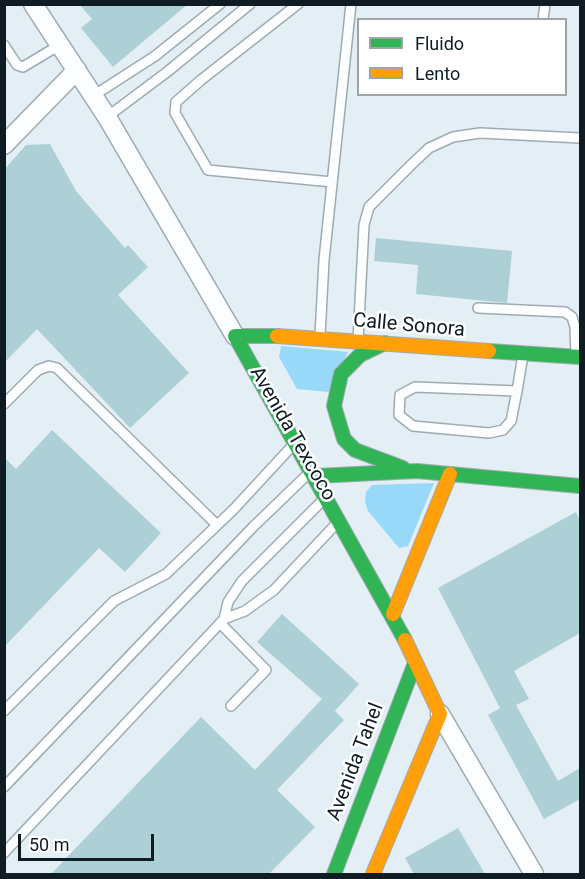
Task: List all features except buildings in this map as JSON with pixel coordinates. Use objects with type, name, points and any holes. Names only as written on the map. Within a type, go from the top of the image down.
[{"type":"street","name":"Avenida Texcoco","points":[[33,4],[58,46],[77,70],[107,117],[341,518],[393,614],[440,714],[534,874]]},
{"type":"street","points":[[4,145],[77,70]]},
{"type":"street","name":"Calle Sonora","points":[[235,336],[320,338],[523,355],[578,357]]},
{"type":"street","points":[[385,343],[360,355],[341,374],[334,406],[338,425],[344,439],[355,450],[389,464],[417,471]]},
{"type":"street","points":[[314,473],[417,471],[580,486]]},
{"type":"street","points":[[393,614],[450,474]]},
{"type":"street","name":"Avenida Tahel","points":[[334,874],[415,663]]},
{"type":"street","points":[[373,874],[440,714]]},
{"type":"lane","points":[[93,96],[155,56],[220,4]]},
{"type":"lane","points":[[298,4],[176,102],[175,113],[208,170],[332,182]]},
{"type":"lane","points":[[320,338],[332,182],[351,4]]},
{"type":"lane","points":[[107,117],[167,72],[244,7]]},
{"type":"lane","points":[[4,45],[17,65],[23,67],[58,46]]},
{"type":"lane","points":[[347,48],[357,49]]},
{"type":"lane","points":[[155,56],[167,72]]},
{"type":"lane","points":[[358,341],[364,225],[369,207],[429,148],[453,136],[480,134],[580,138]]},
{"type":"lane","points":[[478,308],[565,312],[572,317],[575,327],[578,357]]},
{"type":"lane","points":[[517,391],[415,387],[400,395],[399,415],[412,426],[498,432],[511,421],[517,391],[523,355]]},
{"type":"lane","points":[[4,404],[38,370],[49,366],[57,368],[217,525]]},
{"type":"lane","points":[[4,711],[114,602],[166,574],[296,443]]},
{"type":"lane","points":[[4,787],[253,527],[314,473]]},
{"type":"lane","points":[[222,621],[228,602],[243,581],[327,495]]},
{"type":"lane","points":[[4,854],[222,621],[245,611],[274,590],[341,518]]},
{"type":"lane","points":[[222,621],[266,670],[231,706]]},
{"type":"shaded area","points":[[281,346],[348,352],[329,392],[297,389],[279,357]]},
{"type":"shaded area","points":[[434,483],[408,546],[399,548],[368,511],[365,502],[366,492],[372,485]]},
{"type":"traffic: fast","points":[[277,336],[235,336],[405,640]]},
{"type":"traffic: fast","points":[[385,343],[360,355],[341,374],[334,406],[344,439],[355,450],[403,468]]},
{"type":"traffic: fast","points":[[489,351],[580,357]]},
{"type":"traffic: fast","points":[[316,476],[417,471],[580,486]]},
{"type":"traffic: fast","points":[[334,874],[415,663]]},
{"type":"traffic: slow","points":[[277,336],[489,351]]},
{"type":"traffic: slow","points":[[393,614],[450,474]]},
{"type":"traffic: slow","points":[[373,874],[440,714],[405,640]]}]
